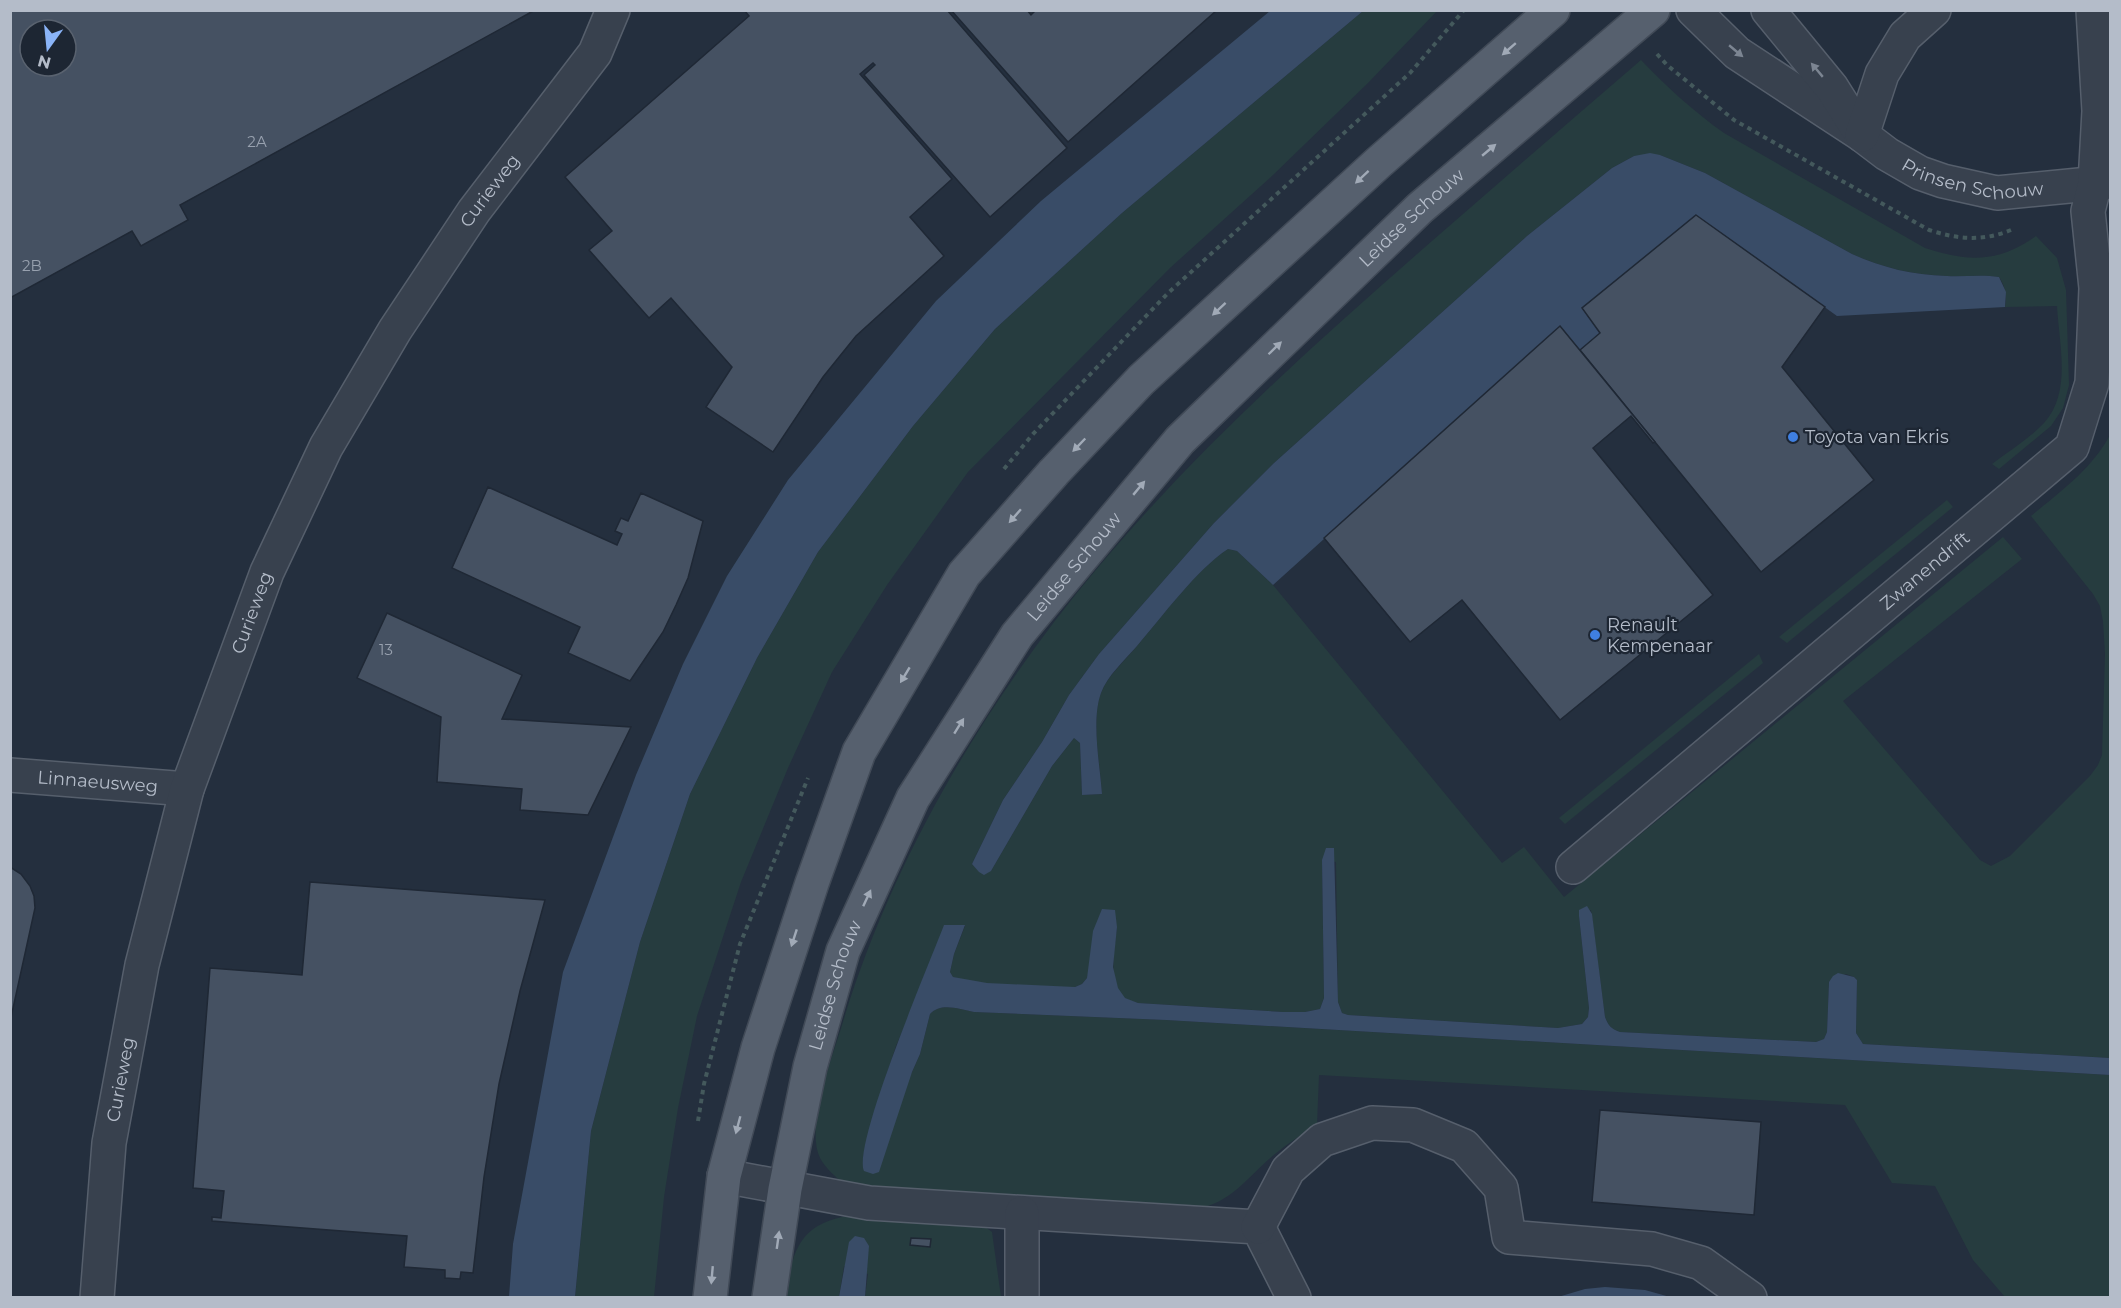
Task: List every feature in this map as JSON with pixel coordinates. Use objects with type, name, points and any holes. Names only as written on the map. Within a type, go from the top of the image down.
[{"type":"main road","points":[[710,1298],[724,1176],[758,1048],[812,883],[859,752],[964,574],[1054,472],[1141,380],[1378,163],[1553,10]]},
{"type":"main road","name":"Leidse Schouw","points":[[770,1298],[785,1189],[810,1067],[843,951],[914,798],[1017,635],[1189,432],[1420,208],[1653,10]]},
{"type":"street","name":"Curieweg","points":[[97,1298],[111,1132],[142,965],[187,789],[267,572],[326,447],[395,330],[474,211],[595,53],[613,10]]},
{"type":"street","name":"Prinsen Schouw","points":[[1693,10],[1737,53],[1887,154],[1920,173],[1943,181],[1997,193],[2103,183]]},
{"type":"street","name":"Prinsen Schouw","points":[[1768,10],[1832,88],[1862,135]]},
{"type":"street","points":[[1862,135],[1882,74],[1905,36],[1934,10]]},
{"type":"street","points":[[2093,10],[2103,183]]},
{"type":"street","name":"Zwanendrift","points":[[1573,867],[2072,447],[2092,383],[2096,288],[2088,211],[2103,183]]},
{"type":"street","name":"Linnaeusweg","points":[[10,775],[187,789]]},
{"type":"street","points":[[1258,1227],[1288,1170],[1322,1140],[1372,1123],[1413,1125],[1464,1146],[1501,1188],[1509,1237],[1652,1250],[1701,1263],[1750,1298]]},
{"type":"street","points":[[724,1176],[868,1203],[1258,1227]]},
{"type":"street","points":[[1022,1213],[1022,1298]]},
{"type":"street","points":[[1258,1227],[1294,1298]]},
{"type":"green space","points":[[1363,11],[1437,11],[1368,83],[1273,175],[1170,268],[968,472],[887,585],[832,672],[788,768],[741,882],[697,1016],[678,1108],[664,1197],[654,1297],[575,1298],[591,1131],[640,942],[690,794],[757,658],[818,552],[913,426],[995,329],[1122,213]]},
{"type":"green space","points":[[1641,60],[1681,98],[1724,133],[1925,248],[1955,256],[1982,257],[2009,251],[2036,236],[2057,258],[2066,290],[2069,385],[2063,408],[2051,426],[1999,469],[1992,464],[2032,434],[2053,411],[2058,397],[2062,367],[2057,306],[2005,307],[2005,291],[1999,277],[1922,274],[1875,263],[1852,254],[1705,173],[1660,155],[1634,156],[1612,168],[1527,236],[1274,463],[1214,523],[1099,654],[1069,695],[1042,742],[1003,800],[972,864],[991,871],[1052,766],[1074,738],[1080,743],[1082,795],[1102,794],[1096,729],[1098,704],[1104,687],[1112,674],[1192,581],[1228,549],[1237,551],[1273,585],[1502,863],[1524,847],[1564,897],[2003,537],[2022,559],[1843,701],[1980,860],[1991,866],[2010,856],[2090,776],[2102,755],[2105,654],[2100,606],[2031,516],[2085,469],[2110,435],[2110,1058],[1863,1044],[1856,1033],[1857,980],[1846,974],[1829,982],[1827,1032],[1824,1039],[1816,1042],[1620,1032],[1610,1026],[1605,1017],[1591,910],[1579,916],[1589,1008],[1588,1017],[1582,1024],[1558,1028],[1348,1015],[1342,1013],[1338,1002],[1336,862],[1322,860],[1324,998],[1320,1009],[1305,1012],[1138,1003],[1126,999],[1115,983],[1114,954],[1117,927],[1090,968],[1087,978],[1075,987],[998,985],[953,977],[950,972],[954,954],[965,926],[948,925],[896,1046],[875,1110],[863,1157],[912,1072],[920,1054],[930,1014],[934,1010],[945,1007],[974,1012],[1166,1020],[2110,1075],[2110,1297],[2005,1297],[1973,1260],[1935,1186],[1892,1183],[1845,1105],[1319,1075],[1317,1125],[1265,1162],[1230,1195],[1209,1206],[1196,1209],[845,1185],[820,1158],[816,1145],[816,1129],[827,1073],[862,964],[887,903],[946,785],[1016,674],[1055,621],[1134,526],[1257,399],[1432,241]]},
{"type":"green space","points":[[1947,500],[1953,507],[1787,643],[1779,637]]},
{"type":"green space","points":[[1759,654],[1763,663],[1565,824],[1559,818]]},
{"type":"green space","points":[[848,1216],[980,1223],[992,1232],[1001,1297],[865,1297],[868,1274],[844,1266],[839,1297],[785,1298],[791,1267],[800,1243],[818,1226]]},
{"type":"water","points":[[1270,11],[1363,11],[1122,213],[995,329],[913,426],[818,552],[757,658],[690,794],[640,942],[591,1131],[575,1297],[509,1297],[513,1244],[563,972],[636,775],[683,664],[727,576],[788,480],[936,301],[1041,201]]},
{"type":"water","points":[[1650,153],[1705,173],[1852,254],[1875,263],[1922,274],[1999,277],[2006,292],[2005,307],[1837,316],[1696,215],[1582,308],[1600,333],[1580,350],[1560,326],[1273,585],[1237,551],[1228,549],[1216,558],[1180,594],[1107,680],[1098,704],[1096,730],[1102,794],[1082,795],[1080,743],[1074,738],[1052,766],[991,871],[984,875],[979,872],[972,864],[1003,800],[1042,742],[1069,695],[1099,654],[1214,523],[1274,463],[1527,236],[1612,168],[1634,156]]},
{"type":"water","points":[[1326,848],[1334,848],[1338,1002],[1342,1013],[1348,1015],[1558,1028],[1582,1024],[1588,1017],[1589,1008],[1579,910],[1587,906],[1592,914],[1605,1017],[1614,1030],[1620,1032],[1816,1042],[1824,1039],[1827,1032],[1829,982],[1838,973],[1857,980],[1856,1033],[1863,1044],[2110,1058],[2110,1075],[1166,1020],[974,1012],[945,1007],[934,1010],[930,1014],[920,1054],[879,1172],[873,1174],[864,1171],[863,1154],[880,1091],[944,925],[965,925],[954,954],[950,972],[953,977],[987,983],[1075,987],[1087,978],[1093,931],[1102,909],[1115,910],[1117,927],[1113,967],[1118,988],[1125,998],[1138,1003],[1283,1012],[1320,1009],[1324,998],[1322,860]]},
{"type":"water","points":[[855,1236],[864,1238],[869,1246],[865,1297],[839,1297],[849,1242]]},
{"type":"water","points":[[1605,1287],[1645,1290],[1670,1297],[1558,1297],[1585,1289]]},
{"type":"building","points":[[10,10],[535,10],[180,205],[188,220],[141,246],[132,231],[10,298]]},
{"type":"building","points":[[744,10],[947,10],[1067,148],[990,217],[864,75],[875,65],[873,63],[860,74],[952,179],[910,217],[944,256],[856,336],[823,377],[773,452],[706,407],[732,367],[671,298],[649,318],[589,250],[612,231],[565,177],[749,16]]},
{"type":"building","points":[[951,10],[1027,10],[1031,15],[1036,10],[1217,10],[1068,142]]},
{"type":"building","points":[[1696,215],[1825,307],[1782,367],[1874,480],[1761,572],[1580,350],[1600,333],[1582,308]]},
{"type":"building","points":[[1560,326],[1655,442],[1653,443],[1631,416],[1593,448],[1713,595],[1560,720],[1462,600],[1410,642],[1324,538]]},
{"type":"building","points":[[488,487],[617,545],[622,534],[615,531],[621,518],[628,521],[641,493],[703,521],[688,578],[676,605],[663,632],[630,681],[568,653],[580,627],[452,568]]},
{"type":"building","points":[[387,613],[522,675],[502,719],[631,727],[588,815],[520,810],[522,789],[437,782],[441,717],[357,678]]},
{"type":"building","points":[[10,867],[21,874],[30,886],[35,908],[10,1022]]},
{"type":"building","points":[[310,882],[545,900],[520,991],[499,1084],[484,1177],[473,1273],[461,1272],[460,1279],[445,1278],[445,1270],[404,1267],[407,1236],[212,1221],[212,1217],[221,1218],[224,1191],[193,1188],[210,968],[302,975]]},
{"type":"building","points":[[1600,1110],[1761,1122],[1754,1215],[1592,1202]]},
{"type":"building","points":[[911,1238],[931,1239],[930,1247],[910,1245]]},
{"type":"place","name":"Toyota van Ekris","points":[[1793,437]]},
{"type":"place","name":"Renault Kempenaar","points":[[1595,635]]}]
